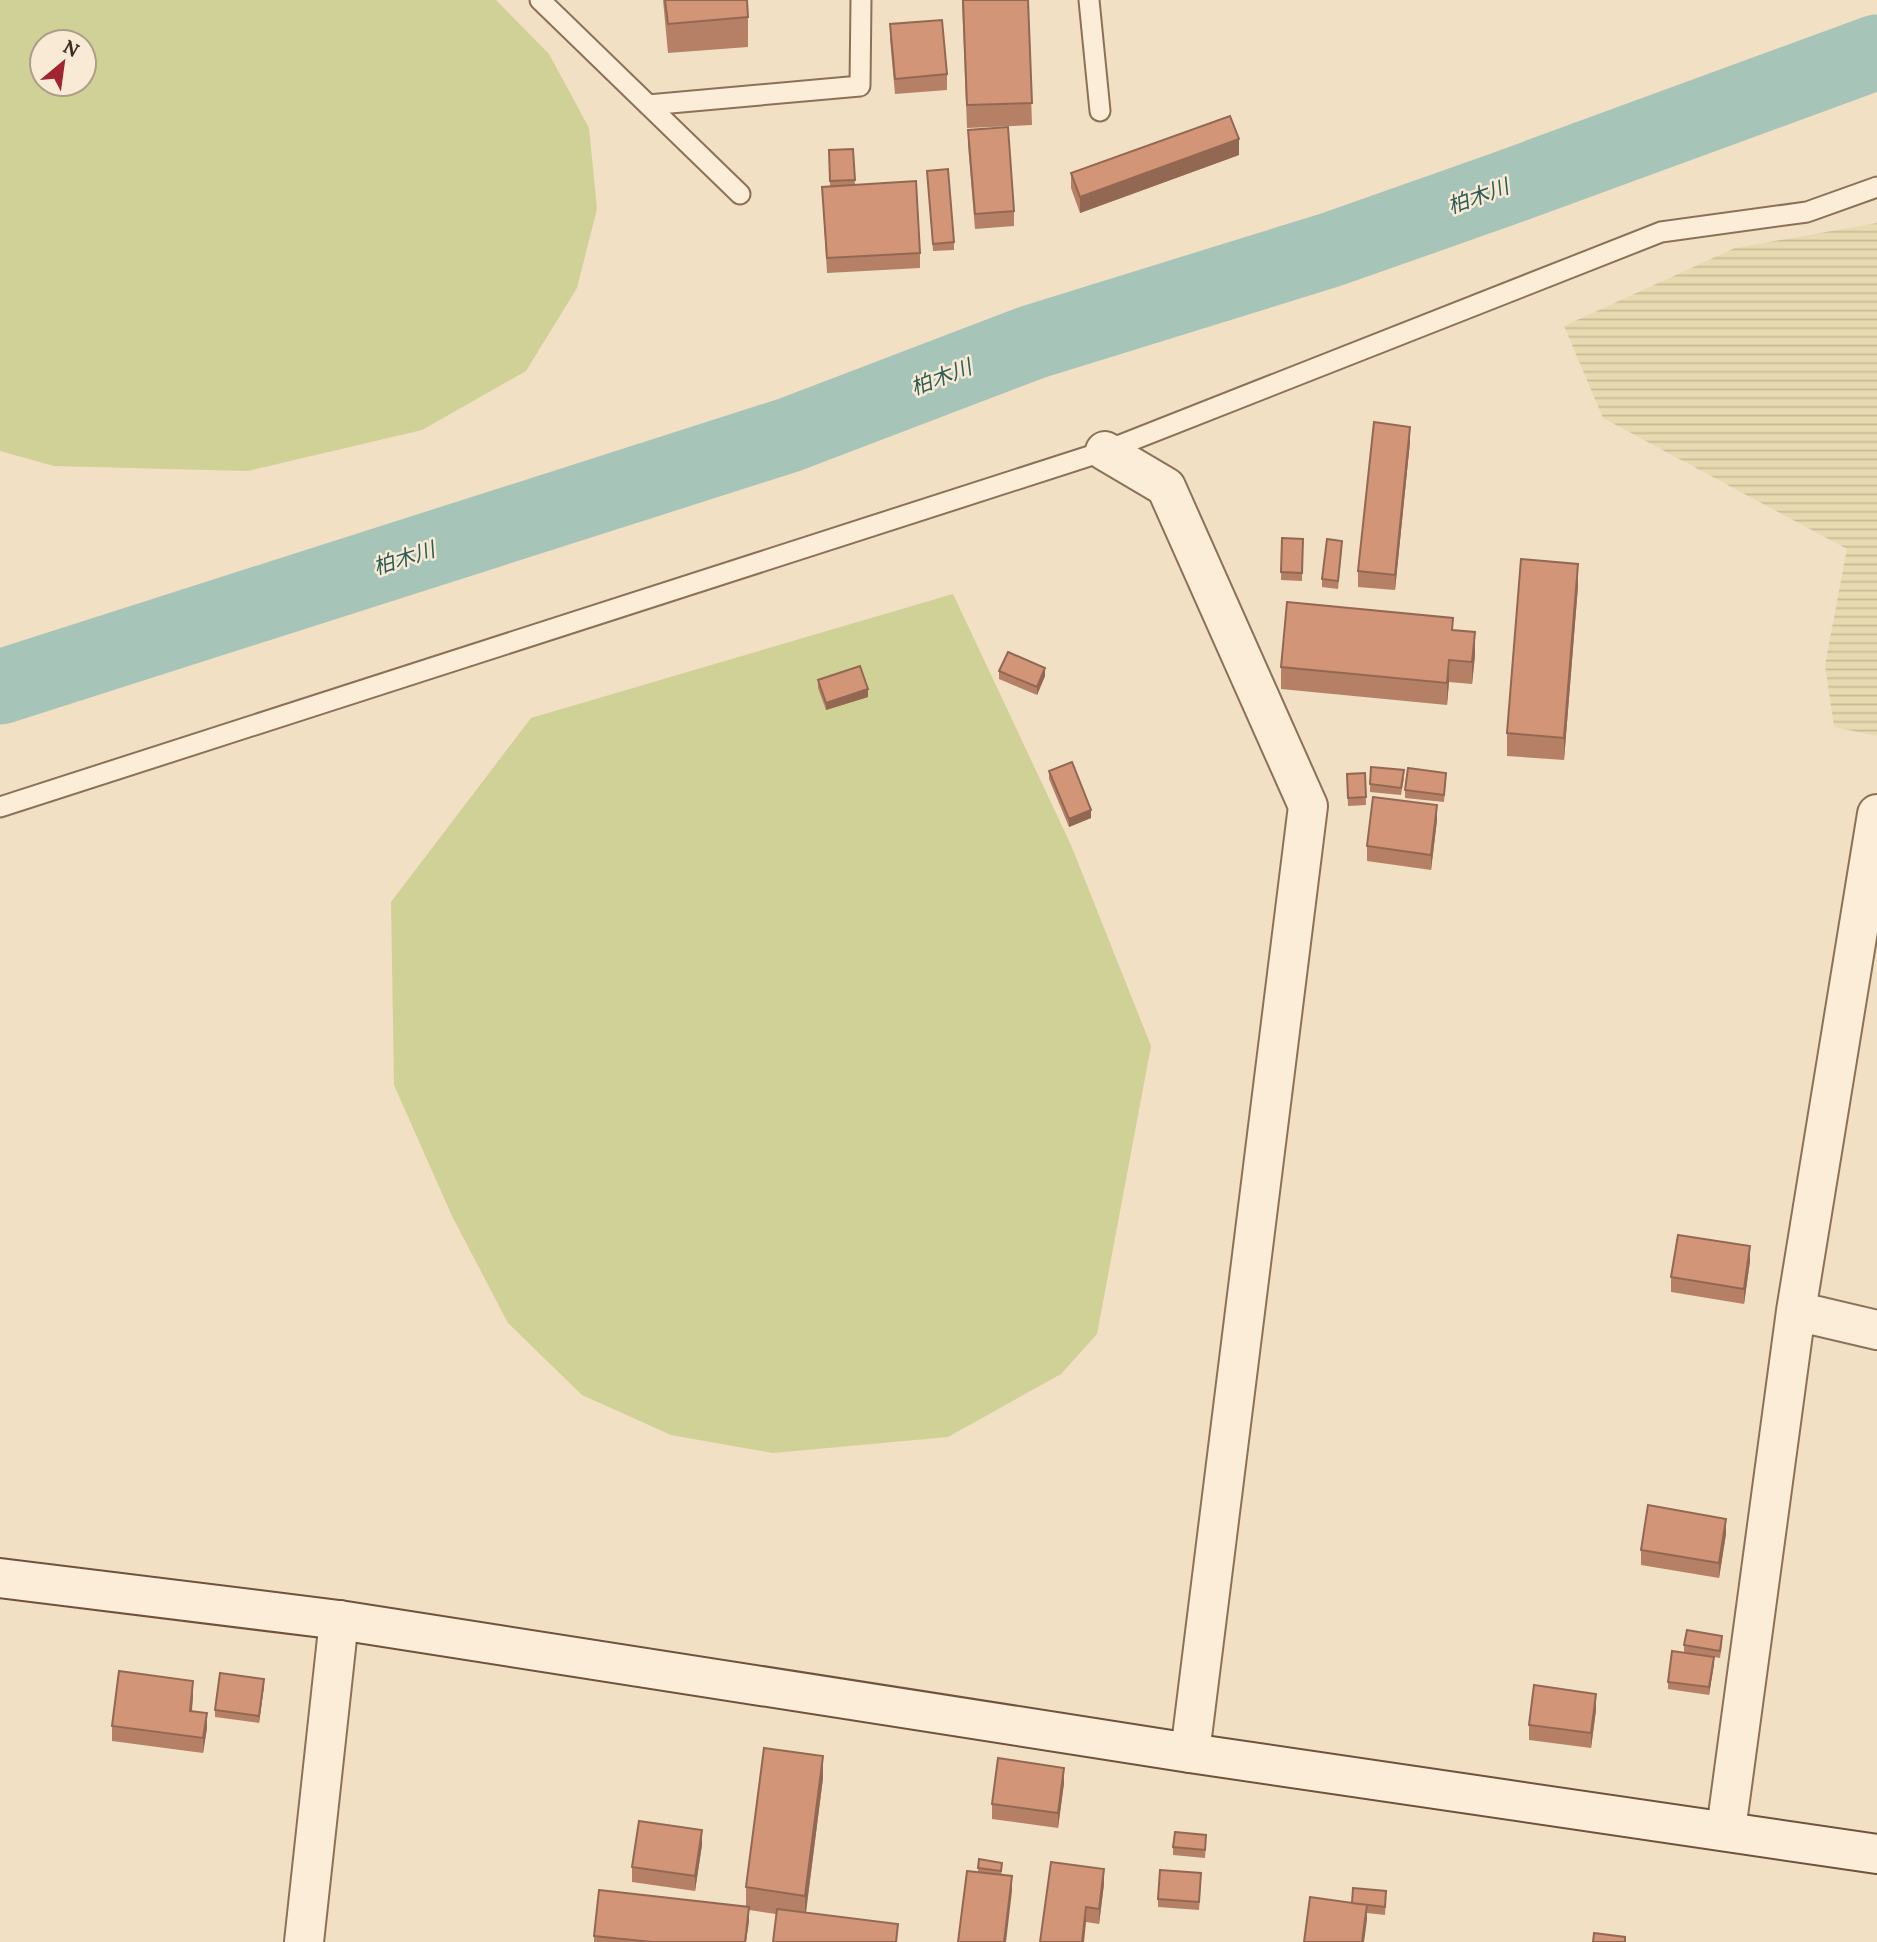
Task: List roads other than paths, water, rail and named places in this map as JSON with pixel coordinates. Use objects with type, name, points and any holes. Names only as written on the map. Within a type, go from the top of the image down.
[{"type":"street","points":[[1105,451],[1166,487],[1308,806],[1190,1753]]},
{"type":"street","points":[[1726,1830],[1796,1311],[1877,814]]},
{"type":"street","points":[[1796,1311],[1877,1330]]},
{"type":"street","points":[[0,1578],[339,1620],[1190,1753],[1877,1854]]},
{"type":"street","points":[[304,1942],[339,1620]]},
{"type":"lane","points":[[540,0],[740,194]]},
{"type":"lane","points":[[648,106],[860,86],[860,0]]},
{"type":"lane","points":[[1089,0],[1100,111]]},
{"type":"lane","points":[[0,807],[1105,451],[1661,232],[1807,212],[1877,187]]},
{"type":"waterway","name":"柏木川","points":[[0,687],[789,435],[1033,342],[1330,250],[1877,52]]}]
